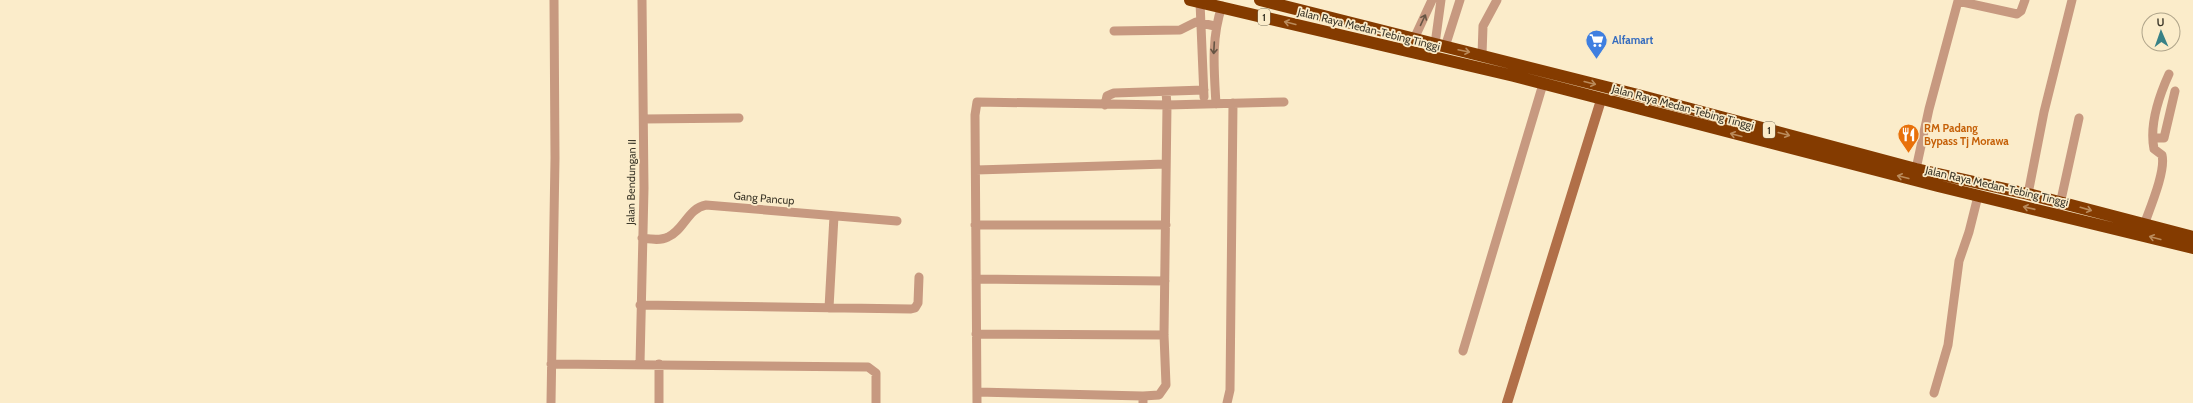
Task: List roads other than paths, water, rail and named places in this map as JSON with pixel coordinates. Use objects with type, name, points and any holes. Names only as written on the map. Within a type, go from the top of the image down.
[{"type":"highway","name":"Jalan Raya Medan-Tebing Tinggi","points":[[1260,0],[1372,30],[1482,55],[1916,169],[2028,194],[2060,208],[2193,248]]},
{"type":"highway","name":"Jalan Raya Medan-Tebing Tinggi","points":[[1195,1],[1222,6],[1328,33],[1543,84],[1978,196],[2060,208],[2144,225],[2193,238]]},
{"type":"highway","points":[[1368,42],[1372,30]]},
{"type":"main road","points":[[1508,403],[1601,100]]},
{"type":"street","points":[[551,403],[555,158],[554,0]]},
{"type":"street","name":"Jalan Bendungan II","points":[[640,364],[644,119],[642,0]]},
{"type":"street","points":[[1440,46],[1460,0]]},
{"type":"street","points":[[1482,55],[1484,26],[1489,12],[1497,0]]},
{"type":"street","points":[[1916,169],[1929,109],[1958,1],[2017,14],[2021,12],[2025,0]]},
{"type":"street","points":[[2028,194],[2044,112],[2072,0]]},
{"type":"street","points":[[1195,1],[1202,23],[1204,104]]},
{"type":"street","points":[[1435,3],[1440,46]]},
{"type":"street","points":[[1414,39],[1435,3]]},
{"type":"street","points":[[1216,104],[1213,64],[1215,26],[1222,6]]},
{"type":"street","points":[[1114,31],[1180,30],[1193,23],[1202,23],[1215,26]]},
{"type":"street","points":[[2144,225],[2159,180],[2163,159],[2162,155],[2154,149],[2153,138],[2156,110],[2169,74]]},
{"type":"street","points":[[1463,351],[1543,84]]},
{"type":"street","points":[[1105,105],[1107,96],[1114,93],[1204,90]]},
{"type":"street","points":[[2153,138],[2164,138],[2175,91]]},
{"type":"street","points":[[977,392],[1143,400],[1159,395],[1166,385],[1164,335],[1166,92]]},
{"type":"street","points":[[977,403],[975,115],[977,102],[1167,105],[1284,102]]},
{"type":"street","points":[[1227,403],[1230,390],[1233,103]]},
{"type":"street","points":[[644,119],[739,118]]},
{"type":"street","points":[[2060,208],[2079,118]]},
{"type":"street","points":[[976,170],[1166,164]]},
{"type":"street","points":[[1934,393],[1948,345],[1959,261],[1970,232],[1978,196]]},
{"type":"street","name":"Gang Pancup","points":[[642,238],[667,238],[683,225],[696,208],[706,205],[897,221]]},
{"type":"street","points":[[829,308],[834,216]]},
{"type":"street","points":[[975,225],[1166,226]]},
{"type":"street","points":[[640,304],[829,308],[915,308],[918,303],[919,277]]},
{"type":"street","points":[[976,279],[1165,281]]},
{"type":"street","points":[[976,334],[1164,335]]},
{"type":"street","points":[[551,364],[868,367],[876,373],[876,403]]},
{"type":"street","points":[[659,364],[660,403]]},
{"type":"place","name":"Alfamart","points":[[1596,60]]},
{"type":"place","name":"RM Padang Bypass Tj Morawa","points":[[1908,154]]}]
